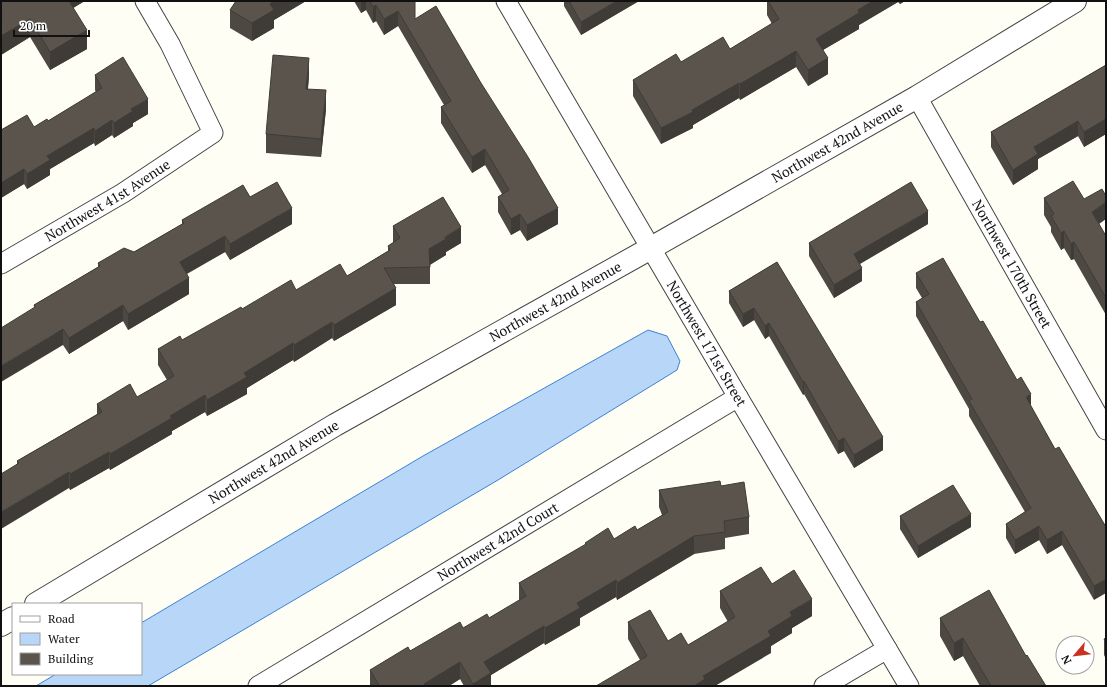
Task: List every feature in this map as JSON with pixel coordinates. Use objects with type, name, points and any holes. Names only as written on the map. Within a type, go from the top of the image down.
[{"type":"street","name":"Northwest 41st Avenue","points":[[1,264],[124,193],[213,133],[170,44],[145,1]]},
{"type":"street","name":"Northwest 171st Street","points":[[506,1],[909,686]]},
{"type":"street","name":"Northwest 42nd Avenue","points":[[38,603],[335,425],[917,98],[1075,1]]},
{"type":"street","name":"Northwest 170th Street","points":[[917,98],[1106,430]]},
{"type":"street","name":"Northwest 42nd Court","points":[[258,686],[738,397]]},
{"type":"street","points":[[1,625],[12,619]]},
{"type":"street","points":[[824,686],[887,649]]},
{"type":"water","points":[[648,330],[667,336],[680,361],[677,370],[498,480],[148,686],[36,686],[54,675],[142,675],[142,622],[423,456]]},
{"type":"building","points":[[1,1],[69,1],[87,30],[50,52],[30,19],[1,36]]},
{"type":"building","points":[[236,1],[274,1],[270,4],[274,10],[252,23],[230,10]]},
{"type":"building","points":[[370,1],[415,1],[415,19],[436,6],[481,83],[528,157],[558,208],[527,225],[520,214],[511,219],[498,197],[509,190],[485,149],[472,157],[441,107],[451,101],[398,11],[384,19],[376,5],[373,7]]},
{"type":"building","points":[[569,1],[617,1],[581,22]]},
{"type":"building","points":[[768,1],[873,1],[858,10],[859,13],[816,39],[828,58],[808,70],[796,51],[692,110],[693,112],[661,128],[633,80],[676,54],[681,62],[723,37],[730,49],[779,19]]},
{"type":"building","points":[[273,55],[309,58],[306,89],[326,90],[321,139],[266,134]]},
{"type":"building","points":[[123,57],[148,99],[131,109],[133,111],[114,123],[112,120],[95,131],[94,128],[47,156],[50,160],[27,174],[24,169],[1,183],[1,130],[27,115],[34,127],[47,119],[48,121],[102,88],[95,75]]},
{"type":"building","points":[[1106,65],[1106,119],[1084,132],[1078,121],[1034,147],[1038,154],[1013,170],[991,132]]},
{"type":"building","points":[[1073,181],[1084,199],[1102,189],[1106,196],[1106,202],[1092,212],[1106,236],[1106,298],[1074,242],[1071,244],[1064,231],[1061,233],[1051,216],[1054,214],[1044,198]]},
{"type":"building","points":[[277,182],[292,208],[230,244],[225,236],[180,262],[189,278],[128,314],[123,305],[69,338],[63,329],[1,366],[1,328],[35,307],[34,305],[100,266],[98,263],[124,248],[134,252],[184,223],[182,220],[243,185],[250,197]]},
{"type":"building","points":[[911,182],[928,211],[854,254],[862,268],[834,285],[809,243]]},
{"type":"building","points":[[443,197],[461,227],[445,237],[446,239],[429,249],[430,267],[384,268],[396,288],[334,325],[332,322],[294,345],[293,343],[244,373],[247,377],[207,400],[205,395],[170,416],[172,418],[110,454],[109,452],[70,474],[69,472],[1,512],[1,474],[19,463],[17,461],[102,412],[97,404],[130,384],[137,397],[174,376],[158,349],[180,336],[182,340],[241,307],[242,309],[291,280],[296,290],[340,264],[347,276],[390,250],[388,246],[400,238],[393,226]]},
{"type":"building","points":[[943,258],[980,322],[983,321],[1017,380],[1021,377],[1031,394],[1026,397],[1055,449],[1059,447],[1106,527],[1106,579],[1094,586],[1062,531],[1047,540],[1039,526],[1015,540],[1006,524],[1031,508],[969,401],[972,399],[916,302],[929,294],[916,273]]},
{"type":"building","points":[[777,262],[883,437],[854,455],[844,438],[838,441],[769,323],[765,326],[754,308],[743,314],[729,291]]},
{"type":"building","points":[[720,481],[721,486],[744,482],[749,517],[724,521],[725,532],[694,536],[617,583],[616,580],[577,603],[580,608],[545,628],[544,626],[484,662],[491,673],[473,684],[460,662],[424,684],[426,686],[378,686],[379,685],[370,670],[408,647],[410,651],[460,622],[463,628],[487,614],[489,618],[526,596],[519,583],[586,544],[585,543],[608,528],[614,539],[635,526],[637,530],[668,512],[659,490]]},
{"type":"building","points":[[953,485],[971,514],[918,546],[900,516]]},
{"type":"building","points":[[761,567],[772,584],[794,570],[812,599],[790,612],[792,616],[768,631],[771,636],[703,676],[705,679],[694,686],[596,686],[647,656],[628,622],[650,610],[668,641],[681,633],[688,645],[735,617],[720,591]]},
{"type":"building","points":[[989,590],[1026,656],[1027,655],[1046,686],[991,686],[963,638],[954,643],[940,618]]}]
